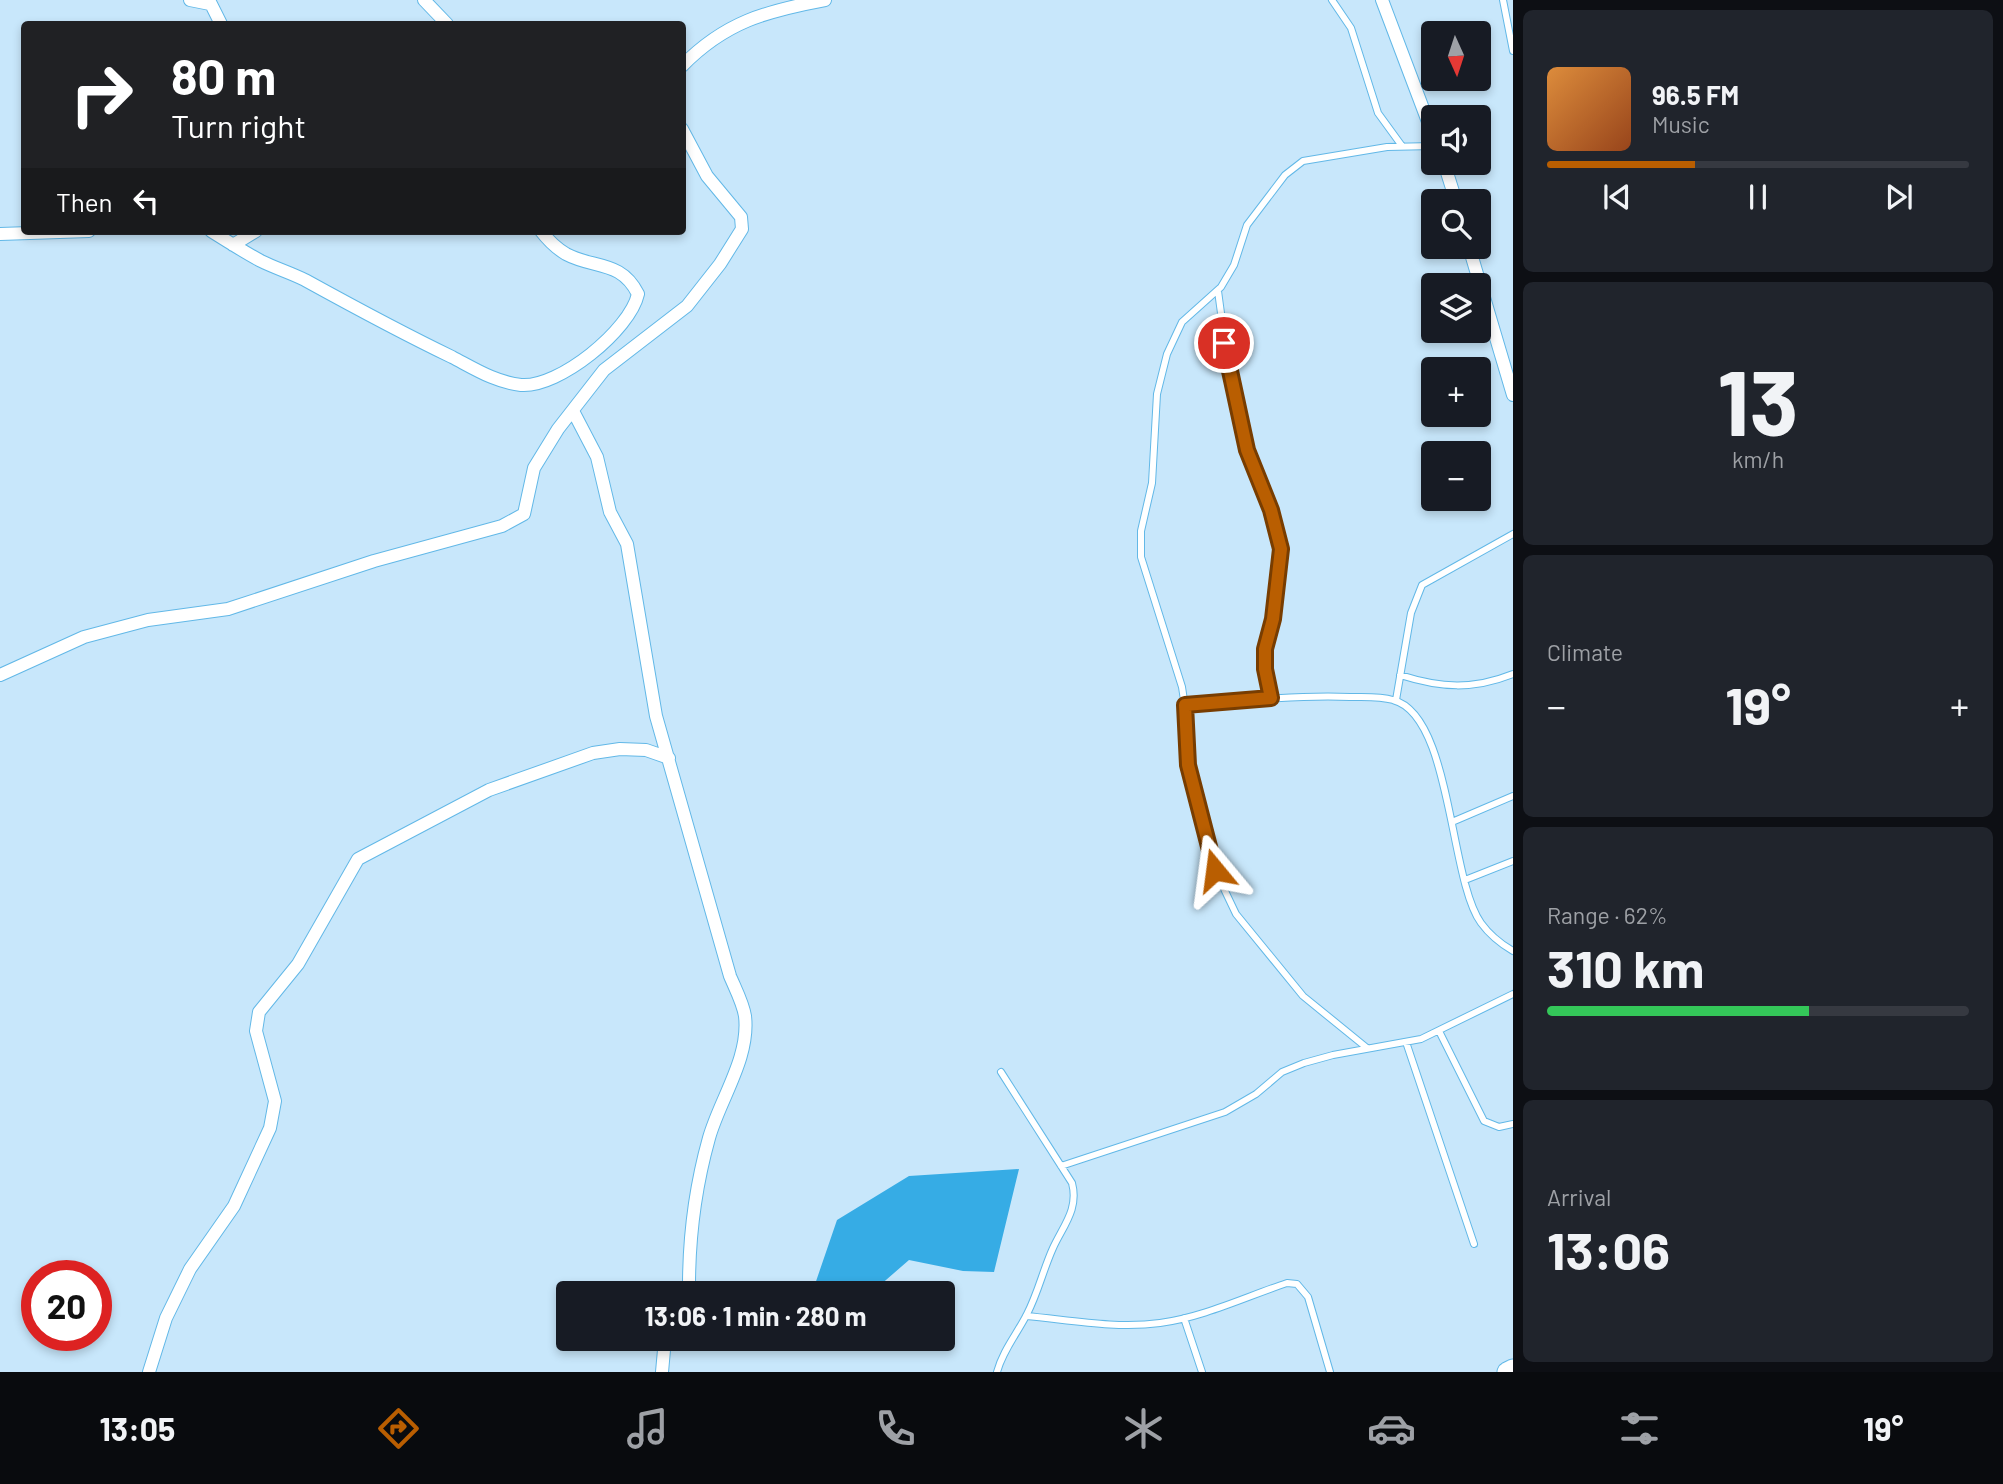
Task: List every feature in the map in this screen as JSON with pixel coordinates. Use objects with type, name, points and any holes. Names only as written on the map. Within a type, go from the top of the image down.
[{"type":"main road","points":[[1507,1372],[1513,1368]]},
{"type":"street","points":[[191,0],[209,2],[219,21]]},
{"type":"street","points":[[424,0],[444,21]]},
{"type":"street","points":[[686,62],[739,21],[825,0]]},
{"type":"street","points":[[1382,0],[1422,105]]},
{"type":"street","points":[[0,675],[84,637],[148,620],[228,609],[374,561],[493,529],[520,518],[524,514],[534,468],[604,370],[687,306],[742,229],[741,217],[707,176],[686,137]]},
{"type":"street","points":[[0,234],[21,233]]},
{"type":"street","points":[[217,235],[479,372],[497,380],[524,385],[541,383],[590,357],[618,326],[638,294],[630,278],[599,263],[568,255],[546,235]]},
{"type":"street","points":[[233,245],[249,235]]},
{"type":"street","points":[[1473,259],[1513,395]]},
{"type":"street","points":[[573,411],[597,457],[610,512],[627,544],[648,679],[730,976],[745,1014],[744,1038],[710,1135],[695,1194],[690,1236],[689,1281]]},
{"type":"street","points":[[149,1372],[166,1318],[190,1269],[234,1206],[270,1128],[275,1101],[256,1031],[259,1012],[298,964],[358,859],[489,790],[593,753],[621,749],[646,750],[669,758]]},
{"type":"street","points":[[662,1372],[664,1351]]},
{"type":"lane","points":[[1332,0],[1351,29],[1378,113],[1402,146]]},
{"type":"lane","points":[[1503,0],[1513,46]]},
{"type":"lane","points":[[1367,1048],[1303,996],[1236,914],[1215,870],[1188,765],[1185,705],[1142,557],[1141,531],[1152,482],[1157,394],[1167,354],[1182,322],[1217,291],[1234,265],[1247,225],[1285,175],[1303,161],[1402,146],[1421,146]]},
{"type":"lane","points":[[1217,291],[1229,372],[1247,450],[1271,510],[1281,549],[1273,619],[1265,649],[1265,669],[1271,698]]},
{"type":"lane","points":[[1396,700],[1411,613],[1422,585],[1513,534]]},
{"type":"lane","points":[[1401,675],[1429,684],[1455,687],[1513,674]]},
{"type":"lane","points":[[1185,705],[1311,695],[1396,700],[1427,734],[1440,769],[1465,880],[1480,922],[1498,941],[1513,951]]},
{"type":"lane","points":[[1452,822],[1513,796]]},
{"type":"lane","points":[[1465,880],[1513,861]]},
{"type":"lane","points":[[1061,1166],[1225,1112],[1256,1094],[1282,1072],[1334,1055],[1406,1042],[1439,1031],[1513,994]]},
{"type":"lane","points":[[1439,1031],[1484,1121],[1499,1126],[1513,1124]]},
{"type":"lane","points":[[1406,1042],[1475,1244]]},
{"type":"lane","points":[[997,1372],[1002,1356],[1026,1316],[1053,1247],[1072,1212],[1075,1194],[1061,1166],[1001,1072]]},
{"type":"lane","points":[[1026,1316],[1124,1325],[1158,1324],[1184,1318],[1287,1283],[1297,1284],[1308,1297],[1330,1372]]},
{"type":"lane","points":[[1184,1318],[1202,1372]]},
{"type":"water","points":[[1019,1169],[994,1272],[963,1271],[909,1260],[885,1281],[816,1281],[837,1220],[909,1176]]},
{"type":"route","points":[[1215,870],[1188,765],[1185,705],[1271,698],[1265,669],[1265,649],[1273,619],[1281,549],[1271,510],[1247,450],[1224,343]]}]
